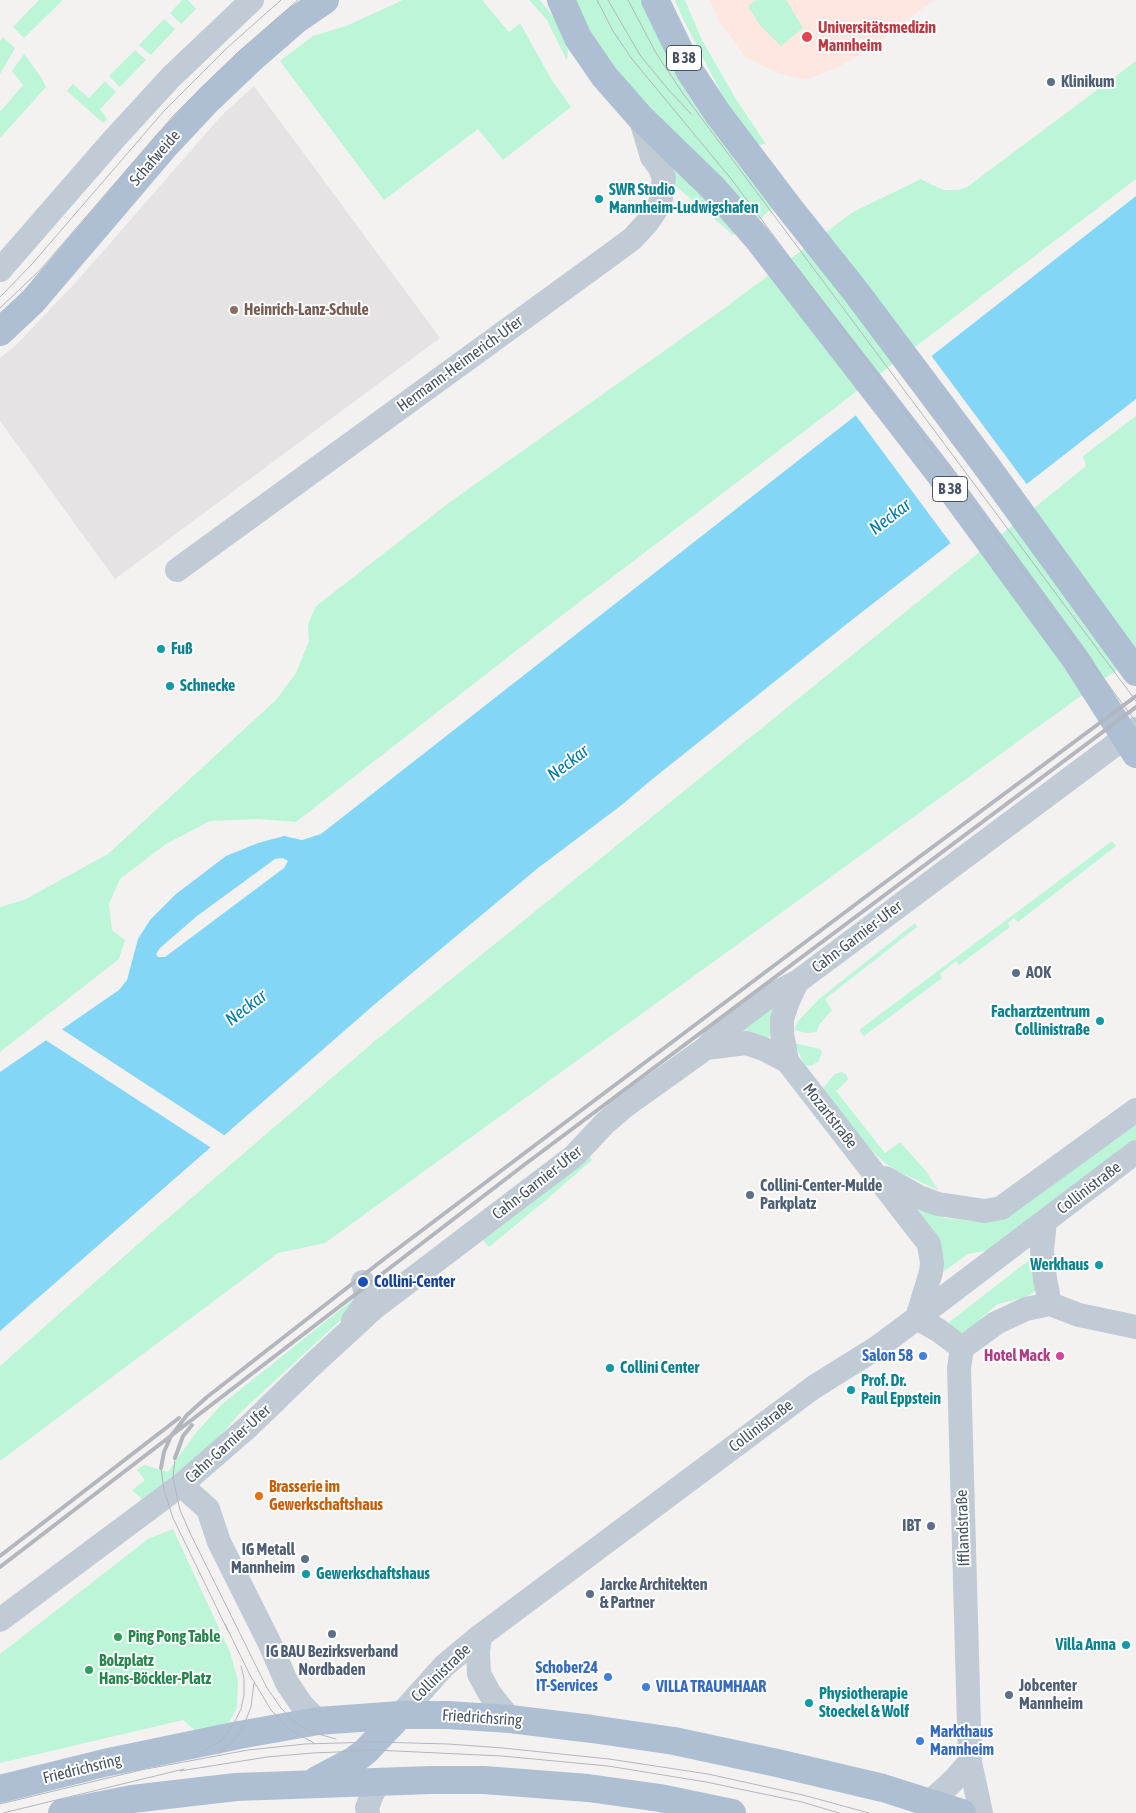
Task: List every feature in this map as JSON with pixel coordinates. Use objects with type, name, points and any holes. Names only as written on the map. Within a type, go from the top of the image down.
[{"type":"main road","name":"Schafweide","points":[[0,332],[33,301],[165,146],[208,100],[250,60],[290,26],[325,0]]},
{"type":"main road","name":"B 38","points":[[561,0],[578,38],[604,76],[640,117],[713,188],[757,238],[965,509],[1135,744]]},
{"type":"main road","name":"B 38","points":[[655,0],[668,28],[703,91],[790,209],[856,292],[979,456],[1136,672]]},
{"type":"main road","name":"Friedrichsring","points":[[0,1789],[104,1763],[318,1721],[446,1715],[510,1719],[674,1741],[836,1776],[883,1788],[962,1813]]},
{"type":"main road","points":[[309,1784],[366,1752],[400,1716]]},
{"type":"main road","points":[[62,1813],[137,1806],[236,1788],[379,1781],[484,1780],[588,1788],[660,1798],[732,1813]]},
{"type":"street","points":[[0,270],[171,77],[252,0]]},
{"type":"street","name":"Hermann-Heimerich-Ufer","points":[[177,570],[632,238],[646,224],[660,204],[664,178],[652,157],[640,117]]},
{"type":"street","name":"Cahn-Garnier-Ufer","points":[[0,1620],[181,1485],[248,1428],[335,1343],[365,1304],[366,1294],[363,1282],[381,1290],[402,1287],[574,1156],[605,1123],[625,1106],[706,1048],[720,1033],[768,996],[797,982],[1135,744]]},
{"type":"street","name":"Mozartstraße","points":[[787,1061],[782,1033],[782,1019],[784,1010],[797,982]]},
{"type":"street","name":"Mozartstraße","points":[[706,1048],[746,1043],[764,1049],[787,1061],[874,1171],[928,1244],[932,1263],[931,1272],[918,1318]]},
{"type":"street","name":"Mozartstraße","points":[[874,1171],[919,1197],[938,1204],[985,1211],[1001,1208],[1136,1110]]},
{"type":"street","name":"Collinistraße","points":[[400,1716],[444,1666],[480,1636],[814,1387],[878,1347],[918,1318],[1136,1152]]},
{"type":"street","points":[[1045,1221],[1042,1250],[1050,1304]]},
{"type":"street","points":[[918,1318],[962,1348],[996,1323],[1026,1309],[1050,1304],[1079,1315],[1136,1327]]},
{"type":"street","name":"Ifflandstraße","points":[[962,1348],[959,1368],[970,1762],[981,1813]]},
{"type":"street","points":[[181,1485],[208,1508],[219,1542],[269,1642],[287,1683],[302,1705],[318,1721]]},
{"type":"street","points":[[480,1636],[478,1652],[480,1674],[490,1694],[510,1719]]},
{"type":"street","points":[[930,1802],[970,1762]]},
{"type":"street","points":[[368,1813],[371,1797],[379,1781]]},
{"type":"shaded area","name":"Universitätsmedizin Mannheim","points":[[710,0],[934,0],[861,54],[837,68],[805,80],[778,73],[745,57],[719,21]]},
{"type":"shaded area","name":"Heinrich-Lanz-Schule","points":[[254,86],[440,338],[115,579],[0,421],[0,358],[15,346],[77,281],[222,115]]},
{"type":"green space","points":[[39,0],[63,0],[24,38],[13,27]]},
{"type":"green space","points":[[182,0],[188,0],[196,9],[181,24],[170,13]]},
{"type":"green space","points":[[403,0],[482,0],[509,32],[520,23],[551,79],[571,107],[503,160],[478,129],[384,200],[280,61],[313,36],[346,26]]},
{"type":"green space","points":[[529,0],[540,0],[557,22],[566,42],[568,51],[567,61],[547,20]]},
{"type":"green space","points":[[572,0],[644,0],[774,207],[757,221],[609,66]]},
{"type":"green space","points":[[675,0],[685,0],[702,40],[737,101],[766,144],[755,145],[728,106]]},
{"type":"green space","points":[[757,0],[786,0],[803,28],[781,46],[759,24],[748,6]]},
{"type":"green space","points":[[164,19],[175,29],[151,55],[139,45]]},
{"type":"green space","points":[[3,37],[15,48],[0,74],[0,41]]},
{"type":"green space","points":[[135,50],[146,60],[120,87],[109,76]]},
{"type":"green space","points":[[24,54],[46,87],[0,138],[0,112],[23,85],[12,71]]},
{"type":"green space","points":[[1136,61],[1136,179],[548,626],[296,822],[258,819],[210,821],[166,844],[120,879],[109,904],[112,930],[125,940],[119,959],[0,1052],[0,907],[24,900],[108,854],[276,700],[296,673],[309,641],[308,625],[315,607],[450,502],[722,310],[853,212],[921,179],[944,190],[958,190],[967,187]]},
{"type":"green space","points":[[105,81],[116,92],[100,109],[107,119],[103,123],[67,91],[73,84],[89,98]]},
{"type":"green space","points":[[655,148],[738,231],[733,235],[672,183]]},
{"type":"green space","points":[[1136,416],[1136,656],[325,1243],[278,1253],[0,1461],[0,1366],[146,1237],[376,1040],[1086,466],[1083,456]]},
{"type":"green space","points":[[1112,841],[1116,846],[1018,922],[1014,918],[1008,923],[1010,927],[959,965],[956,961],[940,974],[942,978],[864,1036],[859,1030]]},
{"type":"green space","points":[[915,923],[917,927],[825,999],[832,1010],[819,1025],[817,1032],[807,1033],[794,1030],[798,1021],[819,999]]},
{"type":"green space","points":[[773,1006],[777,1031],[764,1040],[738,1032]]},
{"type":"green space","points":[[794,1043],[820,1049],[822,1052],[819,1061],[811,1066],[805,1065]]},
{"type":"green space","points":[[842,1072],[847,1075],[848,1080],[836,1091],[885,1153],[900,1142],[926,1171],[938,1190],[897,1171],[885,1163],[866,1145],[822,1089],[835,1074]]},
{"type":"green space","points":[[1136,1119],[1136,1143],[990,1250],[968,1254],[940,1274],[914,1211],[916,1208],[945,1218],[971,1221],[992,1220]]},
{"type":"green space","points":[[586,1152],[592,1160],[489,1247],[483,1240],[544,1194]]},
{"type":"green space","points":[[1037,1254],[1037,1290],[1026,1297],[998,1304],[981,1318],[973,1328],[963,1333],[944,1326]]},
{"type":"green space","points":[[355,1298],[356,1306],[241,1412],[213,1444],[143,1500],[132,1490],[145,1480],[137,1470],[144,1465],[168,1472],[195,1434],[221,1405]]},
{"type":"green space","points":[[173,1529],[230,1652],[238,1681],[237,1707],[227,1727],[197,1732],[183,1720],[0,1763],[0,1654],[148,1539]]},
{"type":"water","name":"Neckar","points":[[1136,196],[1136,399],[848,623],[623,804],[538,868],[375,1004],[0,1331],[0,1072],[119,990],[127,980],[138,939],[150,920],[176,894],[226,856],[258,843],[284,836],[302,840],[321,834]],"holes":[[[283,858],[288,861],[284,868],[165,957],[158,957],[156,954],[160,948],[197,916],[275,859]]]},
{"type":"pier","points":[[930,354],[1028,486],[952,545],[854,413]]},
{"type":"pier","points":[[60,1028],[227,1137],[213,1149],[44,1039]]},
{"type":"tram line","points":[[0,297],[32,264],[164,111],[227,48],[281,0]]},
{"type":"tram line","points":[[0,308],[40,270],[173,116],[236,54],[298,0]]},
{"type":"tram line","points":[[597,0],[613,31],[632,59],[732,180],[1136,722]]},
{"type":"tram line","points":[[608,0],[640,55],[691,114]]},
{"type":"tram line","points":[[628,0],[656,53],[682,92],[1136,701]]},
{"type":"tram line","points":[[175,1458],[173,1478],[180,1510],[267,1688],[294,1722],[311,1732],[336,1739]]},
{"type":"tram line","points":[[161,1468],[164,1490],[173,1518],[228,1631]]},
{"type":"tram line","points":[[225,1624],[250,1675],[271,1710],[290,1730],[314,1743]]},
{"type":"tram line","points":[[194,1756],[221,1741],[234,1723],[241,1709],[244,1695],[244,1678],[241,1666]]},
{"type":"tram line","points":[[219,1754],[242,1730],[251,1707],[254,1683]]},
{"type":"tram line","points":[[0,1804],[141,1770],[248,1750],[305,1744],[375,1742],[448,1744],[609,1759],[708,1774],[803,1795],[869,1813]]},
{"type":"tram line","points":[[353,1749],[502,1756],[608,1766],[706,1782],[802,1802],[839,1813]]},
{"type":"tram line","points":[[180,1771],[267,1757],[361,1751]]},
{"type":"tram line","points":[[3,1813],[184,1769]]},
{"type":"railway","points":[[161,1468],[164,1452],[171,1436],[187,1415],[207,1397],[384,1259],[1136,696]]},
{"type":"railway","points":[[0,1567],[524,1165],[1136,707]]},
{"type":"railway","points":[[0,1556],[179,1418]]},
{"type":"railway","points":[[175,1458],[183,1436],[192,1425]]},
{"type":"place","name":"Universitätsmedizin Mannheim","points":[[807,37]]},
{"type":"place","name":"Klinikum","points":[[1051,82]]},
{"type":"place","name":"SWR Studio Mannheim-Ludwigshafen","points":[[599,199]]},
{"type":"place","name":"Heinrich-Lanz-Schule","points":[[234,310]]},
{"type":"place","name":"Fuß","points":[[161,649]]},
{"type":"place","name":"Schnecke","points":[[170,686]]},
{"type":"place","name":"AOK","points":[[1016,973]]},
{"type":"place","name":"Facharztzentrum Collinistraße","points":[[1100,1021]]},
{"type":"place","name":"Collini-Center-Mulde Parkplatz","points":[[750,1195]]},
{"type":"place","name":"Werkhaus","points":[[1099,1265]]},
{"type":"place","name":"Collini-Center","points":[[363,1282]]},
{"type":"place","name":"Salon 58","points":[[923,1356]]},
{"type":"place","name":"Hotel Mack","points":[[1060,1356]]},
{"type":"place","name":"Collini Center","points":[[610,1368]]},
{"type":"place","name":"Prof. Dr. Paul Eppstein","points":[[851,1390]]},
{"type":"place","name":"Brasserie im Gewerkschaftshaus","points":[[259,1496]]},
{"type":"place","name":"IBT","points":[[931,1526]]},
{"type":"place","name":"IG Metall Mannheim","points":[[305,1559]]},
{"type":"place","name":"Gewerkschaftshaus","points":[[306,1574]]},
{"type":"place","name":"Jarcke Architekten & Partner","points":[[590,1594]]},
{"type":"place","name":"IG BAU Bezirksverband Nordbaden","points":[[332,1634]]},
{"type":"place","name":"Ping Pong Table","points":[[118,1637]]},
{"type":"place","name":"Villa Anna","points":[[1126,1645]]},
{"type":"place","name":"Bolzplatz Hans-Böckler-Platz","points":[[89,1670]]},
{"type":"place","name":"Schober24 IT-Services","points":[[608,1677]]},
{"type":"place","name":"VILLA TRAUMHAAR","points":[[646,1687]]},
{"type":"place","name":"Jobcenter Mannheim","points":[[1009,1695]]},
{"type":"place","name":"Physiotherapie Stoeckel & Wolf","points":[[809,1703]]},
{"type":"place","name":"Markthaus Mannheim","points":[[920,1741]]}]
